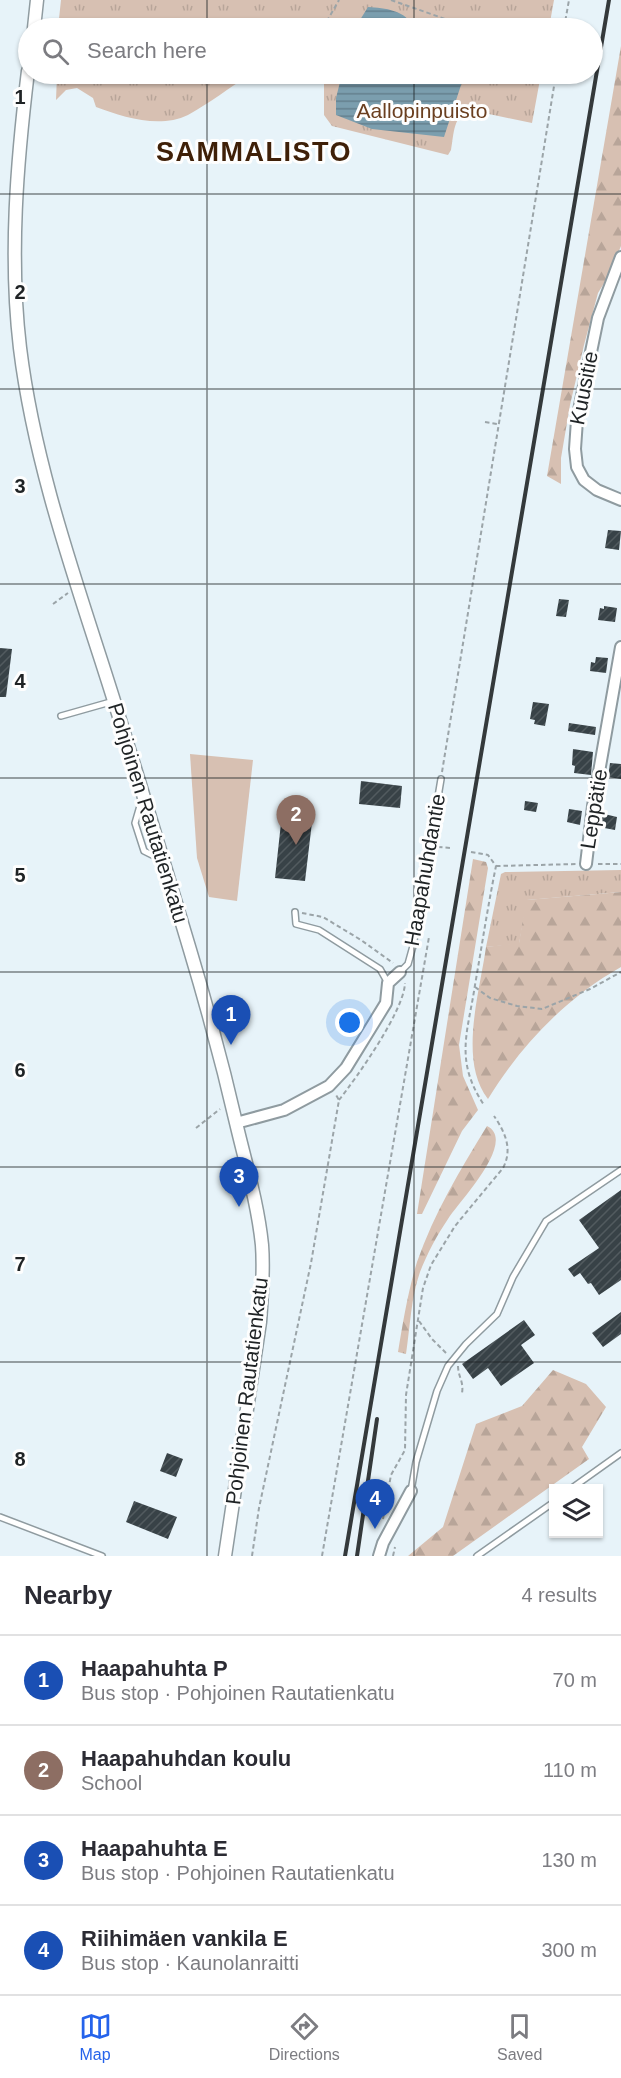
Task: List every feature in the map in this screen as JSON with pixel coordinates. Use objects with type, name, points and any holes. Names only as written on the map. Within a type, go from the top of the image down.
[{"type":"street","points":[[35,18],[37,0]]},
{"type":"street","name":"Pohjoinen Rautatienkatu","points":[[27,84],[16,195],[16,286],[20,347],[27,395],[44,472],[78,588],[204,996],[237,1123],[262,1245],[262,1298],[257,1348],[225,1556]]},
{"type":"street","name":"Kuusitie","points":[[621,257],[596,324],[577,420],[575,449],[577,467],[584,480],[621,500]]},
{"type":"street","name":"Leppätie","points":[[586,864],[593,806],[621,647]]},
{"type":"street","name":"Haapahuhdantie","points":[[388,983],[400,972]]},
{"type":"street","points":[[237,1123],[284,1110],[329,1086],[346,1068],[386,1003],[388,983]]},
{"type":"street","points":[[379,1556],[383,1543],[411,1491]]},
{"type":"lane","points":[[61,716],[114,700]]},
{"type":"lane","name":"Haapahuhdantie","points":[[400,972],[408,964],[413,946],[441,778]]},
{"type":"lane","points":[[296,912],[296,924],[319,930],[380,969],[388,983]]},
{"type":"lane","points":[[411,1491],[437,1391],[448,1366],[466,1344],[497,1314],[513,1277],[546,1221],[621,1170]]},
{"type":"lane","points":[[578,1484],[619,1455],[621,1464]]},
{"type":"lane","points":[[477,1556],[549,1506]]},
{"type":"lane","points":[[0,1517],[102,1556]]},
{"type":"path","points":[[329,18],[339,0]]},
{"type":"path","points":[[391,0],[442,18]]},
{"type":"path","points":[[566,18],[569,0]]},
{"type":"path","points":[[441,778],[554,84]]},
{"type":"path","points":[[485,422],[497,424]]},
{"type":"path","points":[[53,604],[60,597],[78,588]]},
{"type":"path","points":[[429,846],[451,848]]},
{"type":"path","points":[[471,852],[488,855],[496,866],[466,1028],[466,1062],[473,1086],[484,1105]]},
{"type":"path","points":[[496,866],[621,864]]},
{"type":"path","points":[[296,912],[323,917],[361,940],[394,964],[400,972]]},
{"type":"path","points":[[322,1556],[429,937]]},
{"type":"path","points":[[475,987],[490,998],[517,1006],[542,1009],[590,989],[621,972]]},
{"type":"path","points":[[252,1556],[259,1508],[309,1273],[339,1100],[329,1086]]},
{"type":"path","points":[[195,1128],[231,1100]]},
{"type":"path","points":[[390,1530],[383,1524],[383,1515],[391,1475],[405,1450],[406,1395],[423,1288],[431,1265],[442,1245],[505,1163],[507,1153],[505,1136],[494,1116]]},
{"type":"green space","points":[[61,0],[554,0],[551,18],[59,18]]},
{"type":"green space","points":[[621,46],[621,246],[609,275],[598,293],[584,345],[561,458],[561,484],[547,476]]},
{"type":"green space","points":[[57,84],[236,84],[188,115],[165,121],[129,118],[96,107],[93,98],[77,88],[66,90],[56,100]]},
{"type":"green space","name":"Aallopinpuisto","points":[[324,84],[539,84],[532,123],[470,110],[464,112],[457,121],[448,155],[332,126],[324,115]]},
{"type":"green space","points":[[190,754],[253,760],[237,901],[209,897],[197,858]]},
{"type":"green space","points":[[473,859],[486,862],[488,868],[459,1045],[463,1076],[478,1110],[462,1131],[422,1214],[417,1214]]},
{"type":"green space","points":[[621,870],[621,892],[527,900],[519,944],[486,947],[501,874],[505,872]]},
{"type":"green space","points":[[621,892],[621,967],[582,993],[546,1024],[515,1060],[488,1099],[479,1083],[474,1065],[473,1046],[473,1025],[486,947],[519,943],[526,900]]},
{"type":"green space","points":[[487,1126],[495,1134],[495,1145],[491,1158],[444,1225],[429,1252],[420,1272],[415,1292],[406,1354],[398,1352],[411,1284],[431,1226]]},
{"type":"green space","points":[[553,1370],[586,1384],[606,1407],[582,1447],[589,1459],[554,1484],[549,1484],[549,1488],[453,1556],[408,1556],[443,1527],[476,1424],[522,1406]]},
{"type":"water","points":[[368,7],[388,9],[407,18],[361,18]]},
{"type":"water","points":[[340,84],[461,84],[444,137],[372,129],[336,115],[336,98]]},
{"type":"building","points":[[608,530],[621,531],[619,550],[605,548]]},
{"type":"building","points":[[559,599],[569,600],[566,617],[556,616]]},
{"type":"building","points":[[604,606],[617,608],[615,622],[598,620],[600,608],[604,609]]},
{"type":"building","points":[[0,648],[12,649],[6,697],[0,697]]},
{"type":"building","points":[[596,657],[608,658],[606,673],[590,671],[591,662],[595,663]]},
{"type":"building","points":[[533,702],[549,704],[545,726],[534,724],[535,720],[530,719]]},
{"type":"building","points":[[569,723],[596,727],[595,735],[568,731]]},
{"type":"building","points":[[573,749],[593,752],[591,775],[574,773]]},
{"type":"building","points":[[610,763],[621,764],[621,779],[608,777]]},
{"type":"building","points":[[361,781],[402,786],[400,808],[359,804]]},
{"type":"building","points":[[525,801],[538,803],[536,812],[524,810]]},
{"type":"building","points":[[569,809],[582,811],[580,825],[567,822]]},
{"type":"building","points":[[287,811],[313,814],[305,881],[275,878],[281,823],[285,824]]},
{"type":"building","points":[[600,813],[617,817],[615,830],[599,827]]},
{"type":"building","points":[[621,1190],[621,1280],[599,1295],[580,1273],[574,1277],[568,1269],[599,1248],[579,1220]]},
{"type":"building","points":[[621,1312],[621,1334],[603,1347],[592,1333]]},
{"type":"building","points":[[524,1320],[535,1335],[521,1345],[534,1363],[501,1386],[488,1368],[473,1379],[462,1364]]},
{"type":"building","points":[[167,1453],[183,1459],[176,1477],[160,1471]]},
{"type":"building","points":[[134,1501],[177,1517],[168,1539],[126,1522]]},
{"type":"railway","points":[[603,35],[609,0]]},
{"type":"railway","points":[[345,1556],[595,84]]},
{"type":"railway","points":[[357,1556],[377,1419]]},
{"type":"place","name":"Haapahuhdan koulu","points":[[296,845]]},
{"type":"place","name":"Haapahuhta P","points":[[231,1045]]},
{"type":"place","name":"Haapahuhta E","points":[[239,1207]]},
{"type":"place","name":"Riihimäen vankila E","points":[[375,1529]]},
{"type":"district","name":"SAMMALISTO","points":[[254,152]]}]
